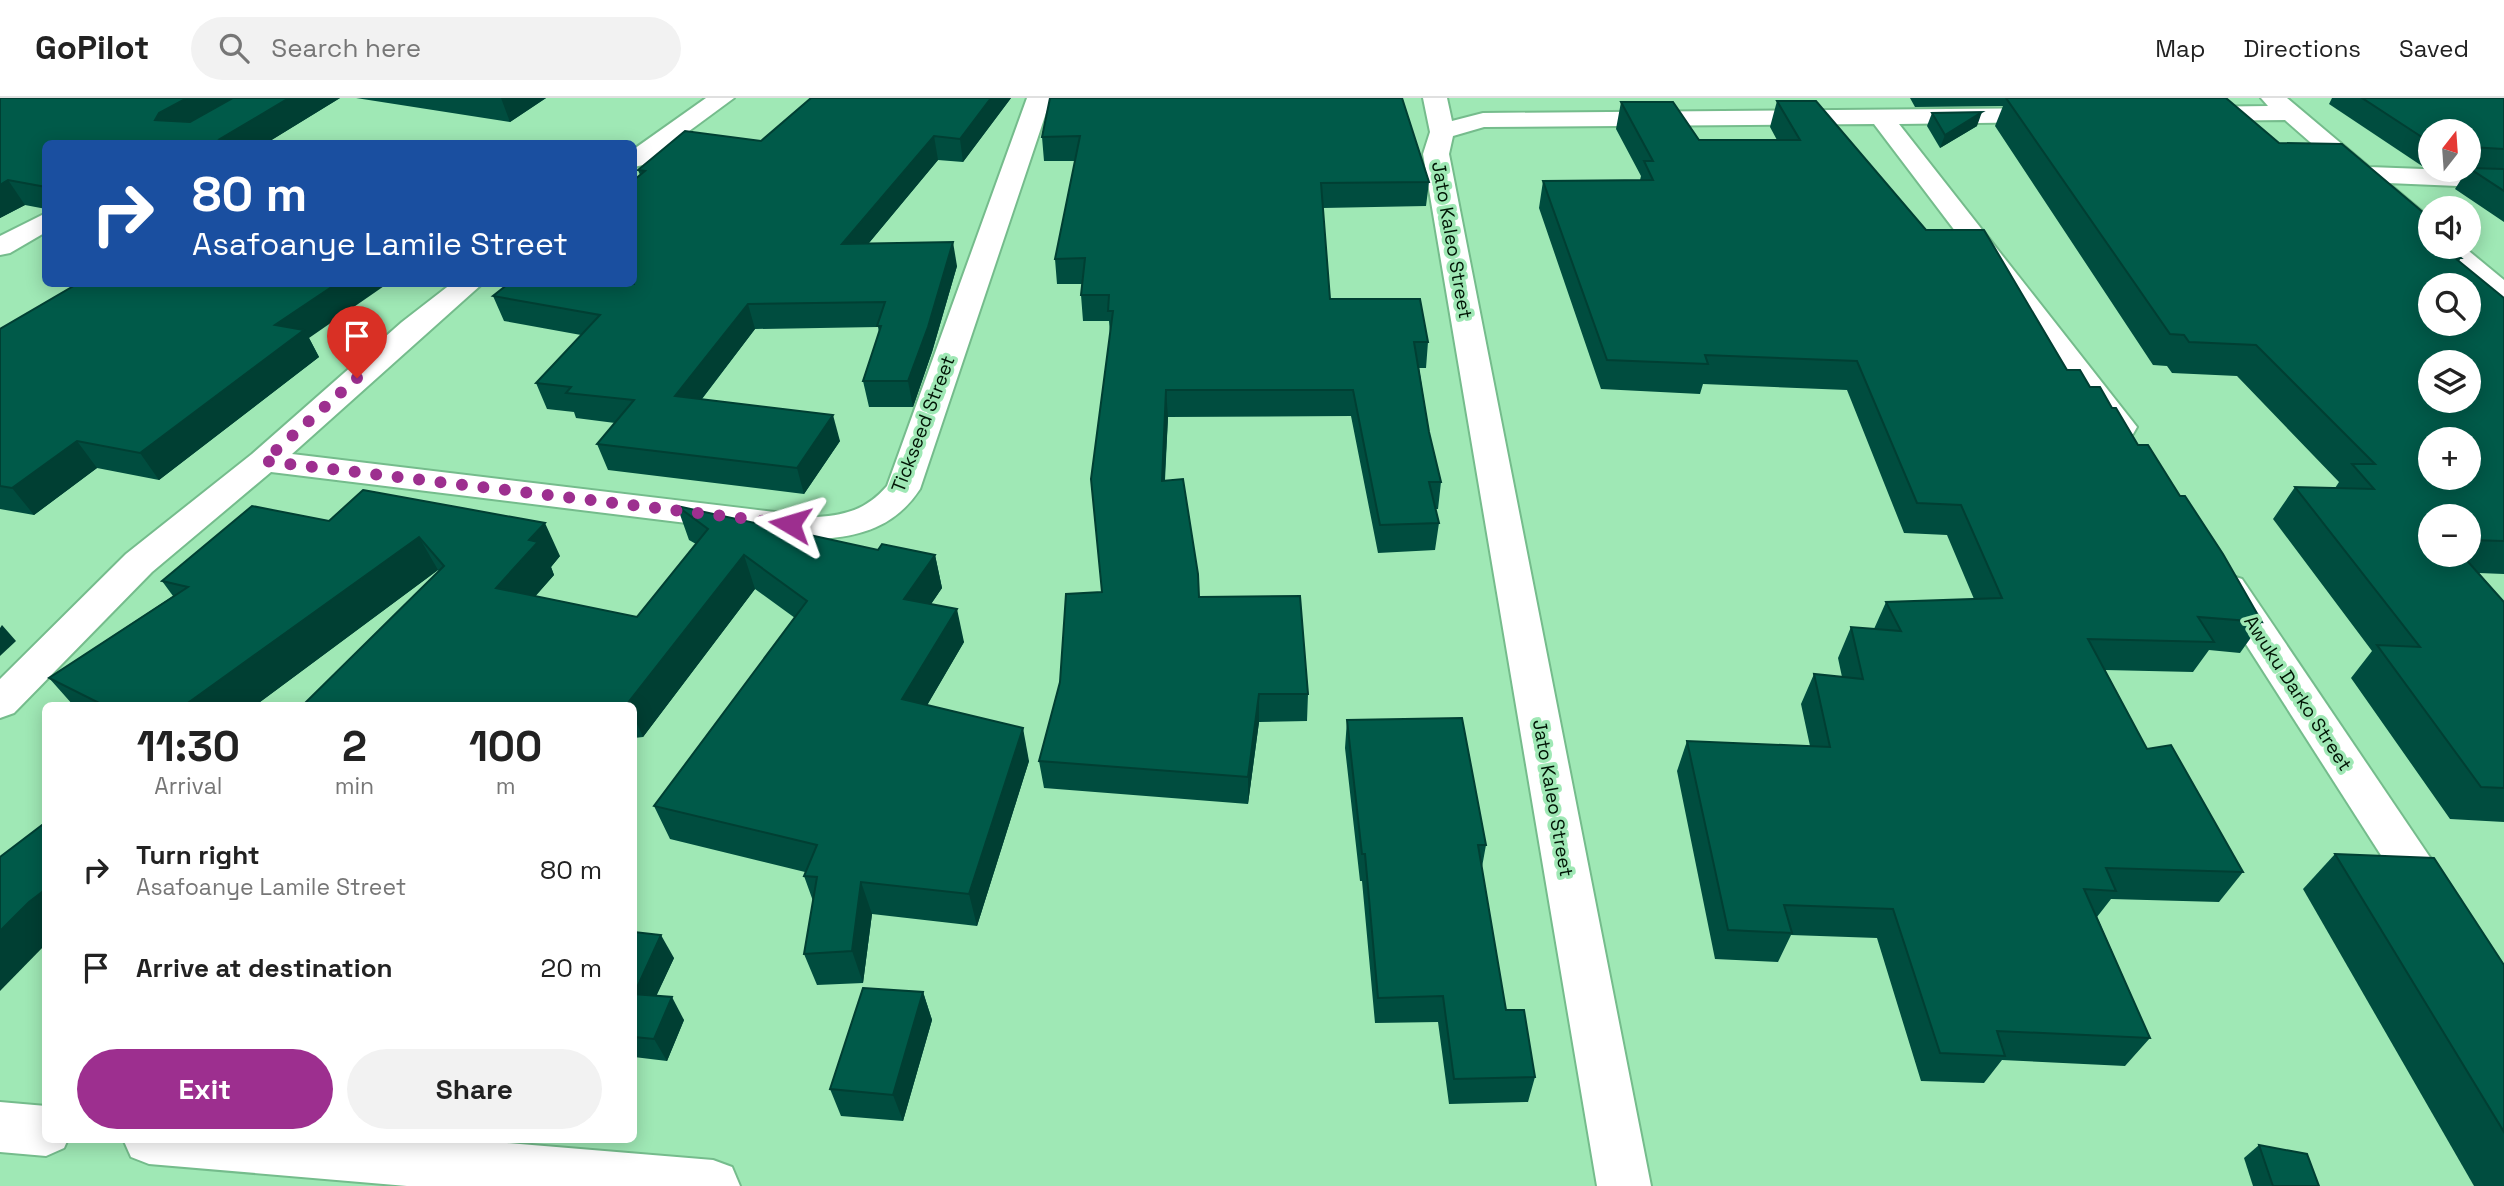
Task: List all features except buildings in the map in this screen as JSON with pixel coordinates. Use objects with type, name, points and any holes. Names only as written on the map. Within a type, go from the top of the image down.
[{"type":"street","points":[[637,158],[722,98]]},
{"type":"street","name":"Tickseed Street","points":[[264,461],[817,528],[845,527],[870,520],[889,507],[903,489],[1039,98]]},
{"type":"street","points":[[2168,114],[2282,106],[2418,222]]},
{"type":"street","name":"Jato Kaleo Street","points":[[1623,1186],[1436,154],[1438,115],[1483,120],[2072,115]]},
{"type":"street","points":[[1881,117],[2142,456]]},
{"type":"street","points":[[2361,174],[2504,180]]},
{"type":"street","points":[[0,247],[42,223]]},
{"type":"street","points":[[2462,259],[2504,295]]},
{"type":"street","points":[[0,704],[139,563],[264,461],[413,328],[464,287]]},
{"type":"street","name":"Awuku Darko Street","points":[[2210,560],[2451,927]]},
{"type":"street","points":[[0,1127],[42,1131]]},
{"type":"street","points":[[193,1143],[635,1183],[713,1186]]},
{"type":"route","points":[[357,378],[264,461],[790,524]]}]
